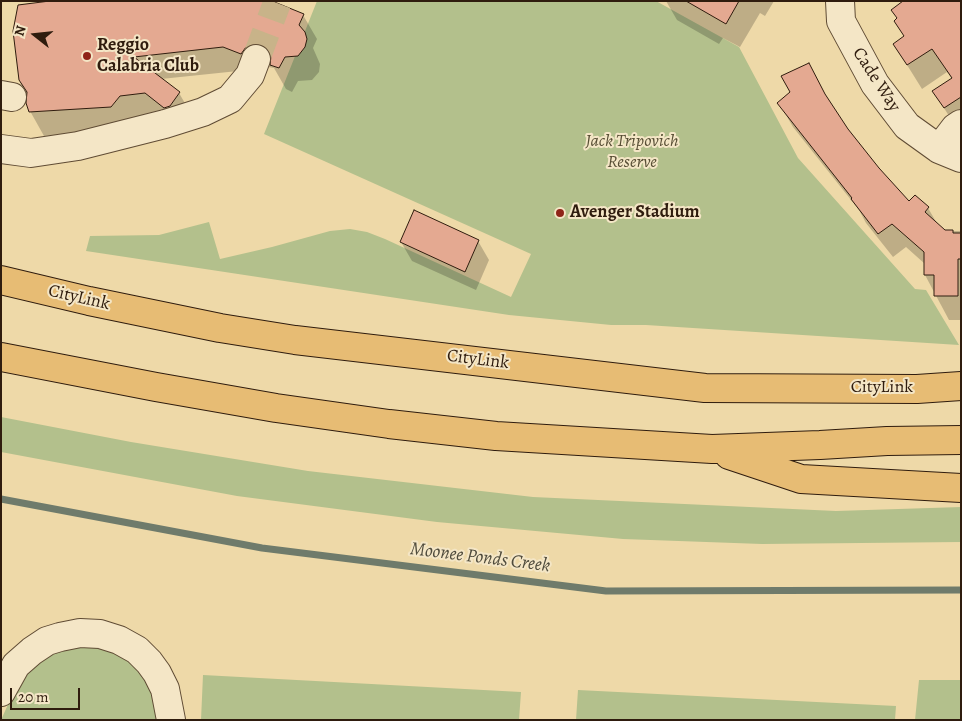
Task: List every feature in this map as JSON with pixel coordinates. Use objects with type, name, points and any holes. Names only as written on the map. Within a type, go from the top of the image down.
[{"type":"highway","name":"CityLink","points":[[1,280],[220,328],[286,338],[705,388],[918,389],[961,386]]},
{"type":"highway","points":[[1,357],[156,388],[276,408],[389,424],[496,436],[712,449],[887,441],[961,440]]},
{"type":"highway","points":[[712,449],[801,479],[961,488]]},
{"type":"street","name":"Cade Way","points":[[840,1],[841,21],[874,84],[907,126],[950,153]]},
{"type":"street","points":[[1,149],[30,153],[78,146],[166,124],[203,112],[230,99],[250,75],[256,59]]},
{"type":"street","points":[[950,153],[955,128],[961,124]]},
{"type":"street","points":[[1,692],[16,665],[47,641],[60,636],[80,633],[100,634],[119,640],[136,650],[148,662],[157,673],[165,689],[171,720]]},
{"type":"green space","name":"Jack Tripovich Reserve","points":[[317,1],[656,1],[739,47],[798,158],[915,289],[926,290],[959,345],[646,325],[611,325],[509,315],[86,251],[90,236],[159,235],[209,222],[220,259],[330,231],[350,229],[367,232],[385,239],[511,297],[531,254],[264,134]]},
{"type":"green space","points":[[1,417],[131,442],[308,471],[533,497],[836,511],[961,507],[961,542],[762,544],[623,539],[437,522],[237,496],[1,452]]},
{"type":"green space","points":[[88,644],[108,648],[126,657],[149,680],[160,720],[1,720],[19,680],[47,652]]},
{"type":"green space","points":[[203,675],[521,692],[519,720],[201,720]]},
{"type":"green space","points":[[919,680],[961,680],[961,720],[915,720]]},
{"type":"green space","points":[[578,690],[896,706],[895,720],[576,720]]},
{"type":"building","name":"Reggio Calabria Club","points":[[50,1],[272,1],[304,14],[299,25],[305,32],[307,39],[305,47],[298,56],[285,57],[279,68],[270,65],[271,56],[268,49],[261,44],[246,47],[241,54],[223,47],[134,57],[180,92],[170,106],[164,108],[145,93],[120,96],[111,107],[29,112],[26,103],[27,92],[19,80],[13,31],[18,5]]},
{"type":"building","points":[[686,1],[739,1],[726,24]]},
{"type":"building","points":[[903,1],[961,1],[961,97],[944,108],[932,91],[952,78],[932,49],[907,65],[893,44],[904,36],[894,21],[897,18],[891,10]]},
{"type":"building","points":[[809,63],[825,94],[848,129],[879,168],[909,201],[915,195],[929,207],[925,212],[945,230],[961,233],[961,259],[958,259],[958,296],[934,296],[934,275],[924,275],[924,252],[892,224],[878,234],[777,103],[790,92],[781,76]]},
{"type":"building","points":[[414,210],[479,240],[465,272],[400,242]]},
{"type":"waterway","name":"Moonee Ponds Creek","points":[[1,499],[262,548],[606,591],[961,590]]},
{"type":"tunnel","points":[[256,59],[277,3]]},
{"type":"place","name":"Reggio Calabria Club","points":[[87,56]]},
{"type":"place","name":"Avenger Stadium","points":[[560,213]]}]
